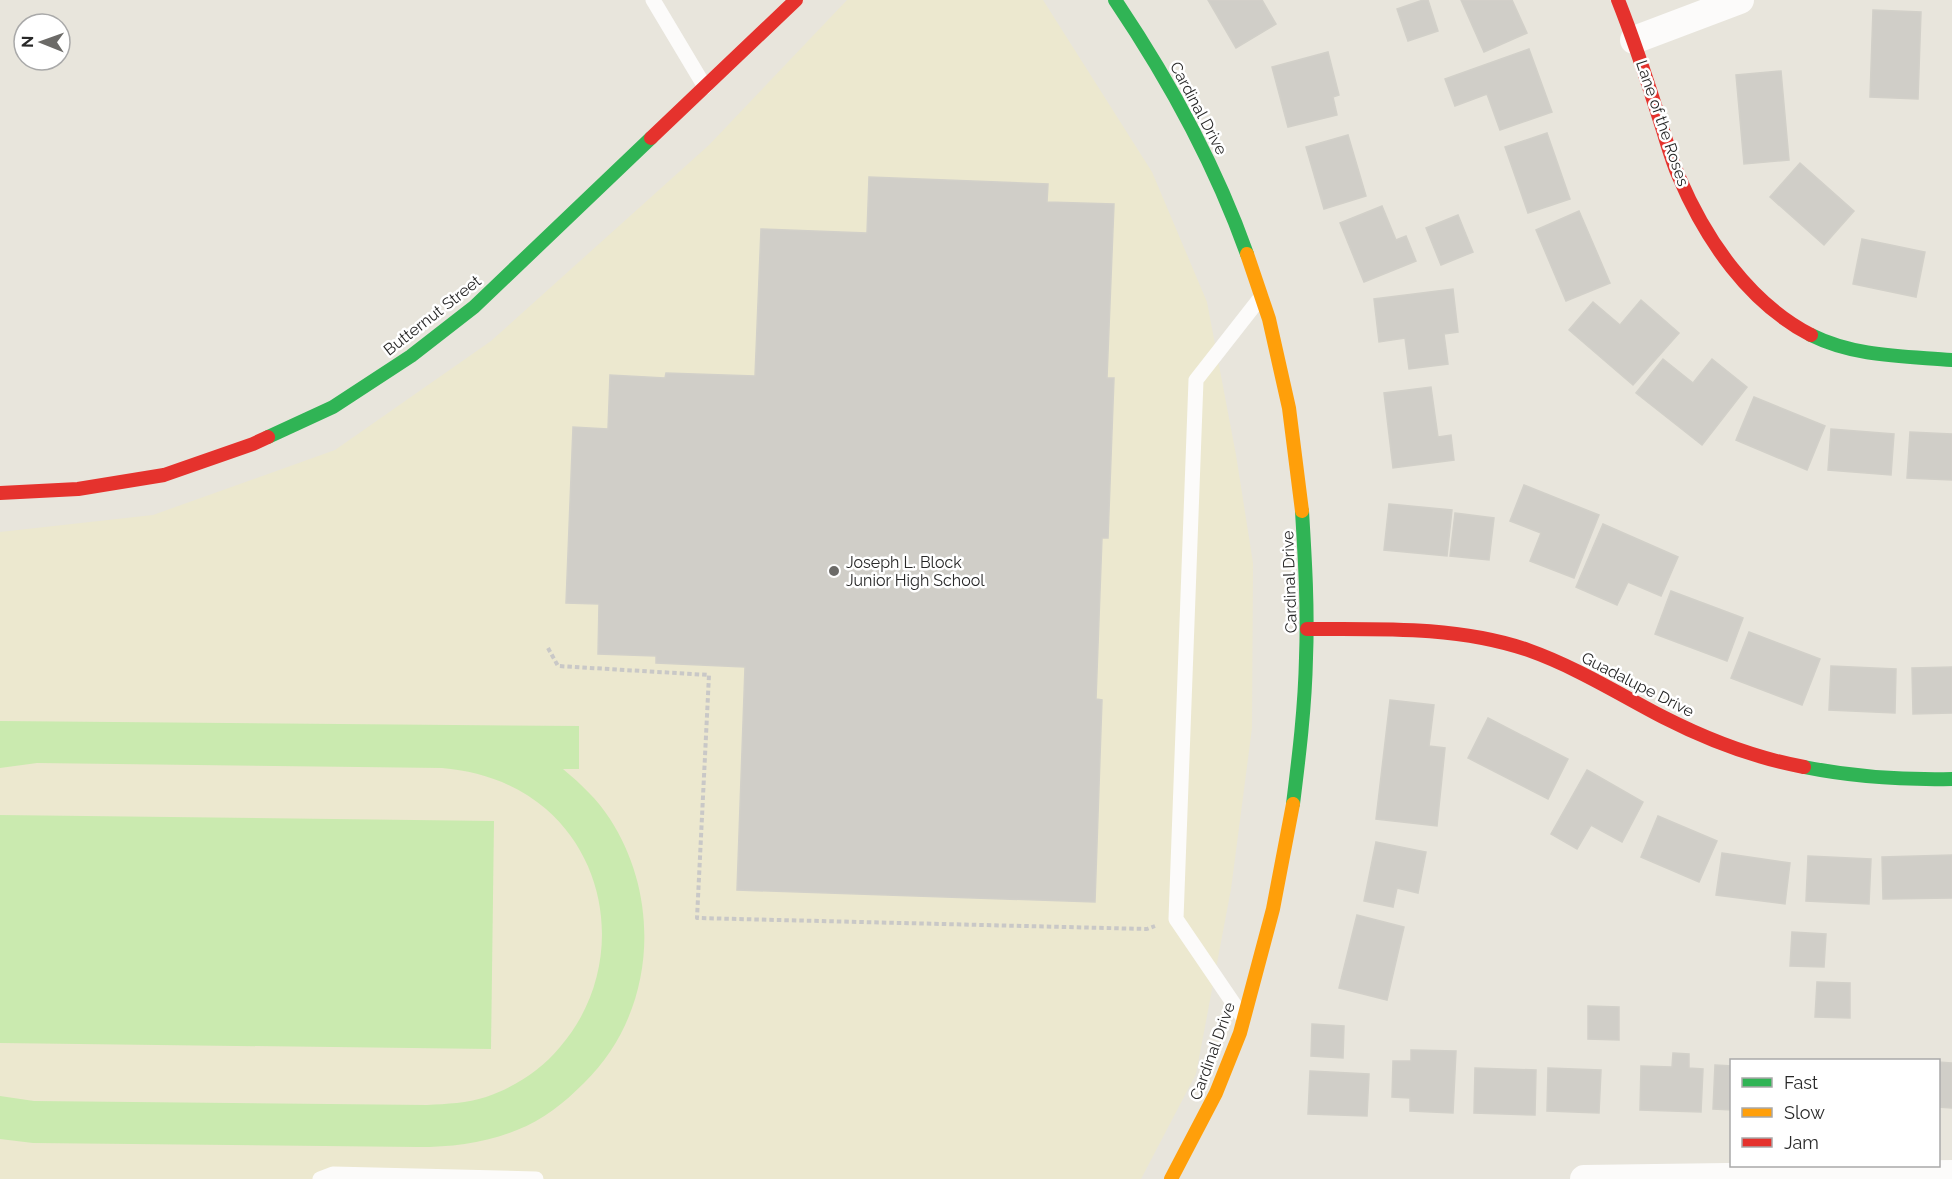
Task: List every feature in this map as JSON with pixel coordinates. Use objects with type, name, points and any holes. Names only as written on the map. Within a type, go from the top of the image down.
[{"type":"street","name":"Butternut Street","points":[[0,493],[78,489],[164,475],[253,444],[333,407],[411,356],[474,308],[795,0]]},
{"type":"street","name":"Cardinal Drive","points":[[1116,0],[1139,34],[1212,167],[1241,237],[1270,322],[1288,403],[1301,486],[1306,557],[1306,700],[1287,845],[1268,935],[1239,1038],[1210,1106],[1171,1179]]},
{"type":"street","name":"Lane of the Roses","points":[[1618,0],[1635,40],[1678,176],[1699,218],[1722,256],[1749,287],[1774,311],[1800,329],[1829,344],[1864,353],[1952,360]]},
{"type":"street","name":"Lane of the Roses","points":[[1635,40],[1740,0]]},
{"type":"street","name":"Guadalupe Drive","points":[[1307,629],[1429,631],[1481,637],[1528,650],[1566,666],[1707,738],[1765,758],[1820,770],[1888,778],[1952,779]]},
{"type":"street","points":[[1584,1179],[1952,1174]]},
{"type":"lane","points":[[653,0],[705,87]]},
{"type":"lane","points":[[1244,1018],[1176,919],[1196,380],[1261,297]]},
{"type":"lane","points":[[320,1179],[333,1174],[364,1177],[536,1179]]},
{"type":"path","points":[[548,648],[558,666],[709,675],[697,918],[1148,929],[1176,919]]},
{"type":"shaded area","points":[[847,0],[1043,0],[1152,172],[1207,302],[1236,455],[1253,563],[1252,728],[1231,889],[1196,1074],[1141,1179],[0,1179],[0,532],[153,515],[335,450],[491,341],[709,145]]},
{"type":"green space","points":[[0,721],[579,726],[579,769],[563,769],[588,792],[610,819],[627,851],[638,885],[644,920],[644,956],[637,991],[625,1024],[608,1055],[584,1083],[553,1110],[517,1130],[468,1143],[418,1147],[33,1143],[0,1139],[0,1096],[34,1101],[427,1105],[464,1102],[486,1097],[517,1083],[536,1070],[560,1047],[579,1019],[593,989],[600,957],[602,925],[597,893],[586,862],[569,834],[535,800],[497,780],[470,772],[442,768],[37,763],[0,768]]},
{"type":"green space","points":[[0,815],[494,821],[491,1049],[0,1043]]},
{"type":"building","points":[[1208,0],[1262,0],[1276,24],[1236,48]]},
{"type":"building","points":[[1428,0],[1438,31],[1408,41],[1397,9]]},
{"type":"building","points":[[1461,0],[1512,0],[1527,33],[1484,52]]},
{"type":"building","points":[[1873,10],[1921,12],[1918,99],[1870,97]]},
{"type":"building","points":[[1529,49],[1552,112],[1500,130],[1487,94],[1455,106],[1445,79]]},
{"type":"building","points":[[1328,52],[1339,95],[1333,97],[1337,115],[1288,127],[1272,67]]},
{"type":"building","points":[[1781,71],[1789,160],[1744,164],[1736,75]]},
{"type":"building","points":[[1547,133],[1570,199],[1528,213],[1505,147]]},
{"type":"building","points":[[1348,135],[1366,196],[1324,209],[1306,147]]},
{"type":"building","points":[[1800,163],[1854,211],[1824,245],[1770,197]]},
{"type":"building","name":"Joseph L. Block Junior High School","points":[[869,177],[1048,184],[1047,202],[1114,204],[1107,378],[1114,378],[1108,538],[1102,538],[1096,699],[1102,700],[1095,902],[737,890],[745,667],[656,663],[656,656],[598,654],[599,604],[566,603],[573,427],[608,429],[610,375],[665,378],[666,373],[755,376],[761,229],[867,233]]},
{"type":"building","points":[[1382,206],[1396,240],[1406,236],[1416,261],[1364,282],[1340,223]]},
{"type":"building","points":[[1579,211],[1610,283],[1566,301],[1536,230]]},
{"type":"building","points":[[1458,215],[1473,252],[1441,265],[1426,228]]},
{"type":"building","points":[[1862,239],[1925,252],[1916,297],[1853,284]]},
{"type":"building","points":[[1453,289],[1458,332],[1444,334],[1448,364],[1409,369],[1405,338],[1379,342],[1374,299]]},
{"type":"building","points":[[1641,300],[1679,333],[1633,385],[1569,330],[1593,302],[1620,325]]},
{"type":"building","points":[[1663,359],[1693,383],[1712,359],[1747,387],[1702,445],[1636,393]]},
{"type":"building","points":[[1431,387],[1438,437],[1451,435],[1454,460],[1393,468],[1384,393]]},
{"type":"building","points":[[1754,397],[1825,426],[1807,470],[1736,440]]},
{"type":"building","points":[[1831,429],[1894,434],[1891,475],[1828,470]]},
{"type":"building","points":[[1910,432],[1952,434],[1952,480],[1907,478]]},
{"type":"building","points":[[1524,485],[1599,515],[1574,578],[1530,561],[1541,533],[1510,521]]},
{"type":"building","points":[[1389,504],[1452,510],[1447,556],[1384,550]]},
{"type":"building","points":[[1455,513],[1494,518],[1489,560],[1450,556]]},
{"type":"building","points":[[1603,524],[1678,557],[1661,596],[1628,582],[1617,605],[1576,587]]},
{"type":"building","points":[[1671,591],[1743,618],[1727,661],[1655,634]]},
{"type":"building","points":[[1749,632],[1820,659],[1802,705],[1731,678]]},
{"type":"building","points":[[1831,666],[1896,669],[1895,713],[1829,710]]},
{"type":"building","points":[[1952,667],[1952,713],[1913,714],[1912,668]]},
{"type":"building","points":[[1390,700],[1434,705],[1429,746],[1445,748],[1437,826],[1376,819]]},
{"type":"building","points":[[1488,718],[1568,759],[1548,799],[1468,758]]},
{"type":"building","points":[[1587,770],[1643,802],[1622,842],[1591,825],[1577,849],[1551,834]]},
{"type":"building","points":[[1658,816],[1717,841],[1699,882],[1641,857]]},
{"type":"building","points":[[1376,842],[1426,852],[1418,893],[1397,888],[1393,907],[1364,901]]},
{"type":"building","points":[[1722,853],[1790,863],[1785,904],[1716,895]]},
{"type":"building","points":[[1952,855],[1952,898],[1883,899],[1882,857]]},
{"type":"building","points":[[1808,856],[1871,859],[1869,904],[1806,901]]},
{"type":"building","points":[[1357,915],[1404,927],[1387,1000],[1339,988]]},
{"type":"building","points":[[1792,932],[1826,934],[1824,967],[1790,966]]},
{"type":"building","points":[[1817,982],[1850,983],[1850,1018],[1815,1017]]},
{"type":"building","points":[[1588,1006],[1619,1007],[1619,1040],[1588,1039]]},
{"type":"building","points":[[1312,1024],[1344,1026],[1343,1058],[1311,1056]]},
{"type":"building","points":[[1411,1050],[1456,1051],[1453,1113],[1410,1111],[1410,1098],[1392,1097],[1393,1061],[1411,1061]]},
{"type":"building","points":[[1673,1053],[1689,1054],[1689,1068],[1703,1069],[1701,1112],[1640,1110],[1641,1066],[1672,1067]]},
{"type":"building","points":[[1940,1062],[1952,1063],[1952,1108],[1940,1107]]},
{"type":"building","points":[[1715,1065],[1730,1066],[1730,1110],[1713,1109]]},
{"type":"building","points":[[1475,1068],[1536,1070],[1535,1115],[1474,1113]]},
{"type":"building","points":[[1548,1068],[1601,1070],[1599,1113],[1547,1111]]},
{"type":"building","points":[[1310,1071],[1369,1074],[1367,1116],[1308,1114]]},
{"type":"traffic: fast","points":[[1115,0],[1154,61],[1189,123],[1220,188],[1247,254]]},
{"type":"traffic: fast","points":[[268,437],[333,407],[411,356],[474,307],[651,138]]},
{"type":"traffic: fast","points":[[1811,335],[1862,352],[1952,360]]},
{"type":"traffic: fast","points":[[1293,804],[1303,713],[1306,658],[1302,511]]},
{"type":"traffic: fast","points":[[1804,767],[1878,777],[1952,779]]},
{"type":"traffic: slow","points":[[1247,254],[1269,319],[1289,408],[1302,511]]},
{"type":"traffic: slow","points":[[1171,1179],[1216,1093],[1240,1033],[1273,909],[1293,804]]},
{"type":"traffic: jam","points":[[651,138],[796,0]]},
{"type":"traffic: jam","points":[[1618,0],[1673,163],[1702,224],[1732,268],[1749,288],[1789,322],[1811,335]]},
{"type":"traffic: jam","points":[[0,493],[78,489],[164,475],[268,437]]},
{"type":"traffic: jam","points":[[1307,629],[1419,630],[1501,642],[1563,664],[1714,741],[1768,759],[1804,767]]},
{"type":"place","name":"Joseph L. Block Junior High School","points":[[834,571]]}]
